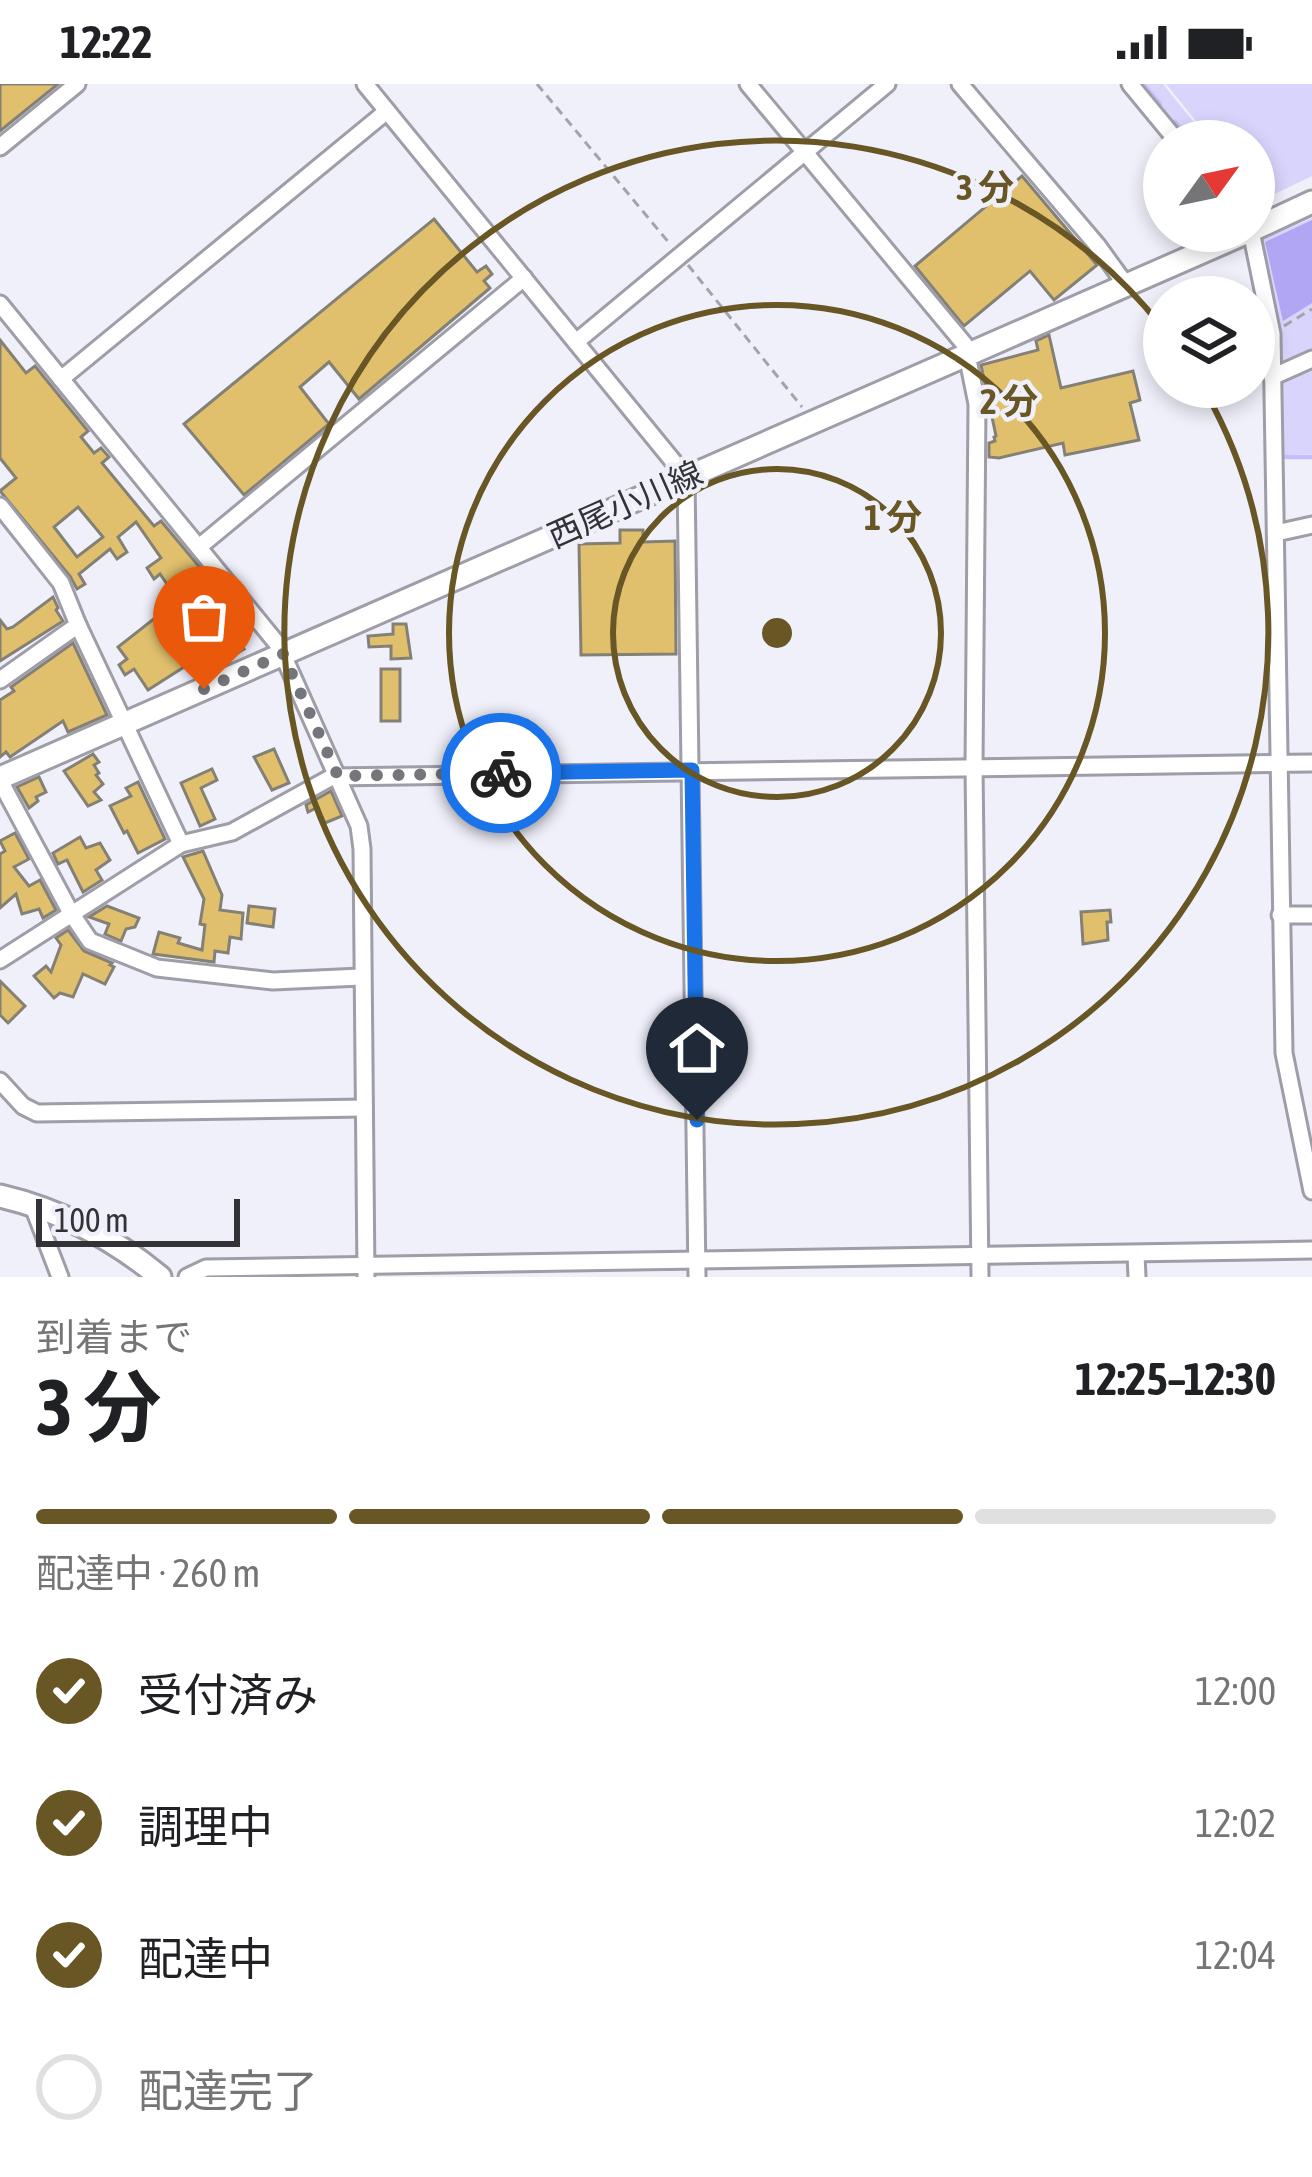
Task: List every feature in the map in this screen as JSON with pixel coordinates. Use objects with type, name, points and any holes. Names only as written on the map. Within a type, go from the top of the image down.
[{"type":"main road","name":"西尾小川線","points":[[1275,219],[1312,202]]},
{"type":"main road","name":"西尾小川線","points":[[0,777],[1202,252]]},
{"type":"main road","points":[[0,1196],[95,1231],[160,1277]]},
{"type":"street","points":[[0,147],[77,84]]},
{"type":"street","points":[[365,84],[686,478],[697,1269]]},
{"type":"street","points":[[748,84],[964,345],[977,404],[974,766],[980,1277]]},
{"type":"street","points":[[576,342],[886,84]]},
{"type":"street","points":[[960,84],[1097,245],[1126,286]]},
{"type":"street","points":[[1130,84],[1160,120]]},
{"type":"street","points":[[61,379],[387,111]]},
{"type":"street","points":[[199,547],[524,278]]},
{"type":"street","points":[[0,304],[283,654],[361,836],[366,1271]]},
{"type":"street","points":[[1275,375],[1312,359]]},
{"type":"street","points":[[1273,408],[1284,1053],[1312,1191]]},
{"type":"street","points":[[0,506],[62,583],[181,844]]},
{"type":"street","points":[[1276,533],[1312,525]]},
{"type":"street","points":[[0,680],[78,625]]},
{"type":"street","points":[[0,960],[181,844],[232,832],[338,776],[1312,763]]},
{"type":"street","points":[[0,777],[89,941],[157,968],[273,981],[361,977]]},
{"type":"street","points":[[1280,915],[1312,915]]},
{"type":"street","points":[[0,1081],[22,1106],[37,1113],[364,1108]]},
{"type":"street","points":[[32,1204],[60,1277]]},
{"type":"street","points":[[187,1277],[206,1268],[697,1269],[980,1256],[1312,1250]]},
{"type":"street","points":[[1136,1254],[1137,1277]]},
{"type":"path","points":[[1275,332],[1312,309]]},
{"type":"shaded area","points":[[1139,84],[1163,84],[1192,120],[1168,120]]},
{"type":"shaded area","points":[[1166,84],[1312,84],[1312,176],[1275,194],[1275,120],[1195,120]]},
{"type":"shaded area","points":[[1312,218],[1312,352],[1285,365],[1275,276],[1268,276],[1263,252],[1275,252],[1275,234]]},
{"type":"shaded area","points":[[1312,220],[1312,303],[1283,321],[1267,252],[1275,252],[1275,237]]},
{"type":"shaded area","points":[[1312,369],[1312,454],[1282,455],[1281,380]]},
{"type":"building","points":[[0,84],[58,84],[0,131]]},
{"type":"building","points":[[1022,176],[1097,265],[1054,300],[1030,271],[964,326],[915,266]]},
{"type":"building","points":[[434,219],[477,272],[486,266],[492,274],[484,281],[490,288],[359,399],[329,362],[300,387],[329,424],[244,495],[184,424]]},
{"type":"building","points":[[1049,335],[1061,388],[1133,371],[1140,400],[1130,403],[1139,440],[1065,455],[1063,443],[989,457],[989,443],[996,436],[981,365],[1038,350],[1036,341]]},
{"type":"building","points":[[0,340],[26,373],[35,366],[88,431],[81,437],[94,453],[101,448],[109,457],[102,463],[154,526],[161,521],[202,570],[239,628],[232,632],[244,649],[210,669],[192,662],[148,690],[134,669],[125,675],[119,665],[127,659],[118,647],[178,600],[160,574],[154,579],[147,568],[161,558],[136,522],[118,537],[127,552],[117,559],[110,549],[79,574],[85,584],[77,589],[0,491],[16,478],[0,458]],"holes":[[[78,507],[103,537],[77,557],[54,527]]]},
{"type":"building","points":[[620,530],[643,530],[643,542],[675,541],[676,654],[581,655],[579,544],[620,543]]},
{"type":"building","points":[[53,597],[63,621],[0,661],[0,620],[7,629],[13,627]]},
{"type":"building","points":[[393,624],[406,624],[411,658],[391,659],[391,646],[369,647],[368,636],[393,634]]},
{"type":"building","points":[[73,643],[107,715],[68,732],[63,721],[10,757],[6,752],[0,757],[0,700]]},
{"type":"building","points":[[381,669],[400,669],[400,721],[381,721]]},
{"type":"building","points":[[274,749],[289,783],[272,790],[254,757]]},
{"type":"building","points":[[93,754],[99,762],[94,765],[96,775],[103,784],[94,792],[101,800],[88,806],[64,771]]},
{"type":"building","points":[[212,769],[217,780],[201,788],[215,819],[200,826],[181,783]]},
{"type":"building","points":[[39,777],[46,792],[29,808],[17,787]]},
{"type":"building","points":[[138,782],[165,839],[138,853],[110,806],[131,796],[126,788]]},
{"type":"building","points":[[331,791],[342,816],[325,823],[318,807],[308,812],[306,805]]},
{"type":"building","points":[[15,833],[29,859],[14,867],[29,886],[40,880],[56,910],[43,918],[39,909],[22,914],[16,894],[0,908],[0,854],[5,851],[0,841]]},
{"type":"building","points":[[80,837],[86,848],[100,843],[110,860],[96,870],[102,880],[83,892],[67,860],[58,864],[53,853]]},
{"type":"building","points":[[203,851],[222,895],[220,910],[243,913],[241,939],[230,937],[228,953],[215,951],[214,962],[153,954],[159,932],[202,950],[204,899],[183,857]]},
{"type":"building","points":[[107,906],[139,918],[121,941],[105,934],[109,924],[89,917]]},
{"type":"building","points":[[249,906],[275,909],[273,927],[247,923]]},
{"type":"building","points":[[1110,910],[1108,940],[1083,944],[1081,912]]},
{"type":"building","points":[[68,930],[84,951],[114,967],[105,984],[83,974],[73,997],[60,993],[54,998],[34,976],[46,966],[51,972],[61,945],[56,938]]},
{"type":"building","points":[[0,981],[25,1006],[8,1023],[0,1015]]},
{"type":"waterway","points":[[1143,84],[1160,104]]},
{"type":"waterway","points":[[1280,457],[1312,457]]},
{"type":"way so far","points":[[204,689],[283,654],[338,776],[501,773]]},
{"type":"route","points":[[501,773],[692,770],[697,1120]]}]
